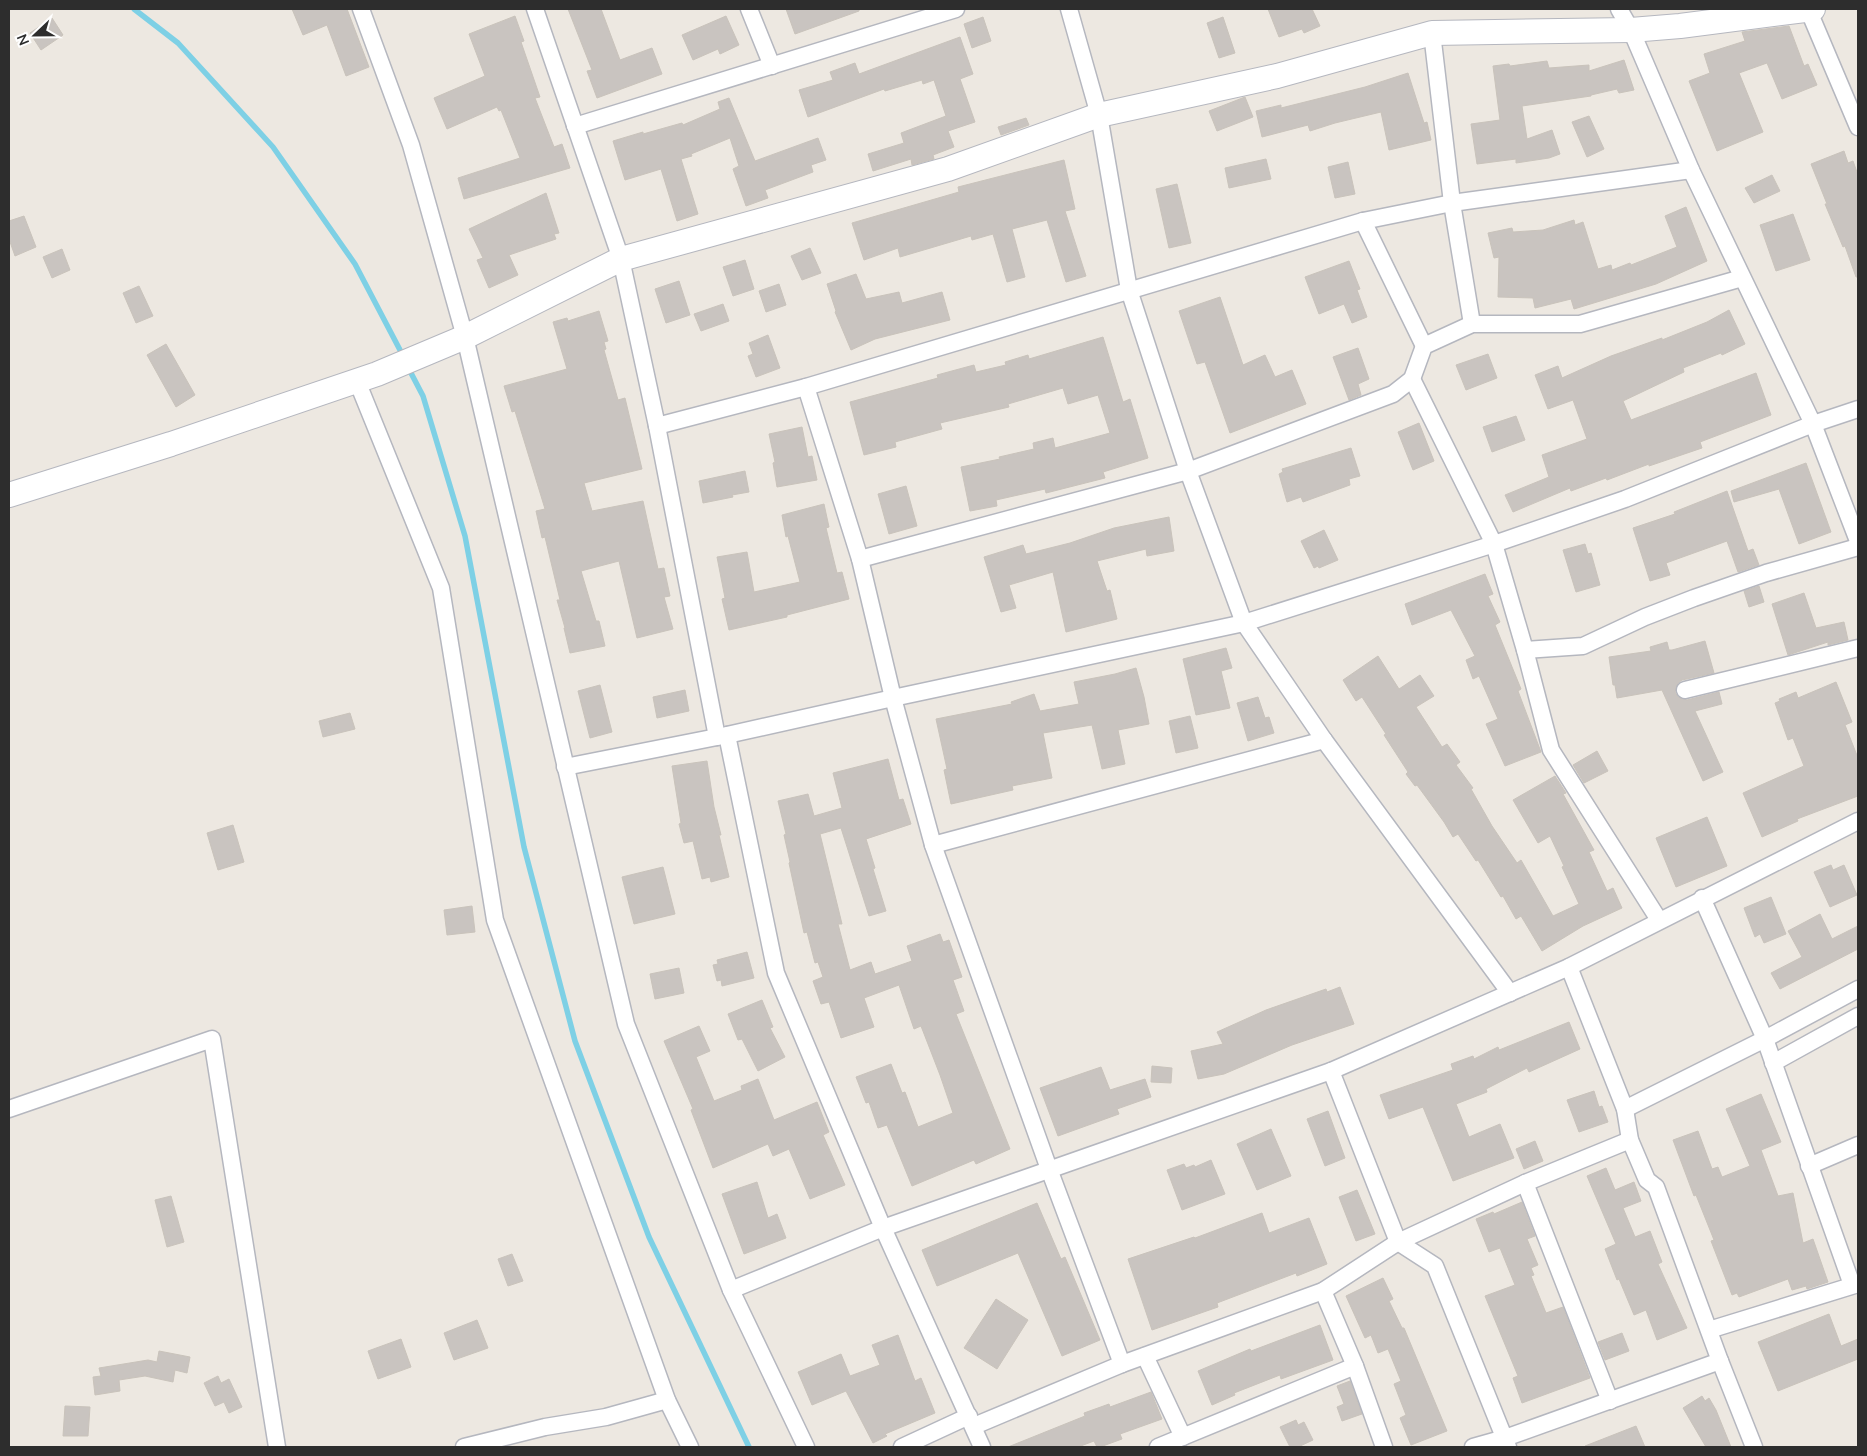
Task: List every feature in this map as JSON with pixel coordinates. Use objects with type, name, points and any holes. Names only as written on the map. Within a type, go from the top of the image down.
[{"type":"street","points":[[361,9],[411,145],[465,336],[626,1024],[731,1290],[806,1447]]},
{"type":"street","points":[[535,9],[621,259],[722,736],[776,974],[883,1228],[972,1421],[982,1447]]},
{"type":"street","points":[[749,9],[772,66]]},
{"type":"street","points":[[575,126],[956,9]]},
{"type":"street","points":[[1069,9],[1099,116],[1129,290],[1188,471],[1244,623],[1324,740],[1510,992]]},
{"type":"street","points":[[1619,9],[1631,30],[1691,170],[1813,424],[1858,541]]},
{"type":"street","points":[[1809,9],[1858,127]]},
{"type":"street","points":[[9,495],[171,444],[357,381],[465,336],[621,259],[948,169],[1099,116],[1277,76],[1432,33],[1631,30],[1680,26],[1813,9]]},
{"type":"street","points":[[1432,33],[1452,204],[1472,324]]},
{"type":"street","points":[[657,426],[806,386],[1363,221],[1452,204],[1691,170]]},
{"type":"street","points":[[1363,221],[1424,346]]},
{"type":"street","points":[[860,559],[1188,471],[1393,394],[1412,379],[1424,346],[1472,324],[1580,324],[1742,278]]},
{"type":"street","points":[[1412,379],[1494,544],[1525,650],[1551,750],[1659,920]]},
{"type":"street","points":[[357,381],[440,588],[495,920],[667,1400],[690,1447]]},
{"type":"street","points":[[806,386],[860,559],[893,698],[932,844],[1049,1169],[1122,1364]]},
{"type":"street","points":[[566,767],[722,736],[1244,623],[1494,544],[1625,499],[1813,424],[1858,409]]},
{"type":"street","points":[[1525,650],[1583,646],[1645,617],[1694,598],[1766,573],[1858,547]]},
{"type":"street","points":[[1684,690],[1858,648]]},
{"type":"street","points":[[932,844],[1324,740]]},
{"type":"street","points":[[731,1290],[883,1228],[1331,1070],[1569,967],[1702,898],[1858,821]]},
{"type":"street","points":[[1702,898],[1765,1039],[1809,1166],[1855,1285],[1709,1330]]},
{"type":"street","points":[[1569,967],[1625,1109],[1630,1140],[1647,1180],[1656,1187],[1754,1447]]},
{"type":"street","points":[[1625,1109],[1765,1039],[1858,989]]},
{"type":"street","points":[[1773,1063],[1858,1016]]},
{"type":"street","points":[[9,1109],[212,1039],[277,1447]]},
{"type":"street","points":[[1331,1070],[1398,1242],[1435,1266],[1507,1443]]},
{"type":"street","points":[[902,1447],[1323,1291],[1398,1242],[1525,1183],[1630,1140]]},
{"type":"street","points":[[1809,1166],[1858,1145]]},
{"type":"street","points":[[1525,1183],[1610,1400]]},
{"type":"street","points":[[1323,1291],[1355,1366],[1384,1447]]},
{"type":"street","points":[[1145,1356],[1183,1437]]},
{"type":"street","points":[[1473,1447],[1507,1443],[1610,1400],[1720,1361]]},
{"type":"street","points":[[1158,1447],[1355,1366]]},
{"type":"street","points":[[464,1447],[545,1427],[606,1417],[667,1400]]},
{"type":"building","points":[[292,9],[347,9],[369,67],[346,76],[327,25],[303,35]]},
{"type":"building","points":[[568,9],[601,9],[620,60],[652,48],[662,74],[597,98],[587,71],[592,70]]},
{"type":"building","points":[[786,9],[859,9],[859,11],[795,34]]},
{"type":"building","points":[[1268,9],[1312,9],[1320,26],[1304,33],[1302,29],[1279,37]]},
{"type":"building","points":[[515,16],[524,41],[521,42],[540,97],[535,98],[554,147],[562,144],[570,168],[464,199],[458,178],[520,158],[501,110],[499,111],[497,107],[447,129],[434,98],[485,76],[469,34]]},
{"type":"building","points":[[726,16],[739,45],[720,54],[718,49],[693,60],[682,35]]},
{"type":"building","points":[[983,17],[991,41],[972,48],[964,24]]},
{"type":"building","points":[[1223,17],[1235,53],[1219,58],[1207,23]]},
{"type":"building","points":[[52,18],[63,35],[41,50],[30,33]]},
{"type":"building","points":[[1789,26],[1804,66],[1808,64],[1817,85],[1782,99],[1767,63],[1739,73],[1763,132],[1717,151],[1689,81],[1710,73],[1704,54],[1745,41],[1742,32]]},
{"type":"building","points":[[960,37],[973,74],[960,79],[975,122],[948,131],[954,147],[933,155],[934,159],[912,165],[911,159],[873,171],[868,154],[904,143],[901,133],[946,116],[934,80],[923,84],[922,80],[885,91],[884,89],[808,117],[799,90],[833,80],[830,72],[855,63],[859,74]]},
{"type":"building","points":[[1624,60],[1634,90],[1619,93],[1617,89],[1591,96],[1522,106],[1527,139],[1552,130],[1560,154],[1549,158],[1516,163],[1516,159],[1477,164],[1471,124],[1500,120],[1493,66],[1509,64],[1510,66],[1547,61],[1549,68],[1589,65],[1589,71]]},
{"type":"building","points":[[1408,73],[1424,123],[1427,122],[1431,140],[1389,150],[1381,112],[1310,131],[1308,125],[1262,137],[1256,111],[1281,105],[1281,108],[1365,87]]},
{"type":"building","points":[[1245,97],[1253,117],[1217,131],[1209,111]]},
{"type":"building","points":[[729,98],[755,161],[818,138],[826,160],[811,165],[813,172],[765,190],[768,198],[746,206],[733,169],[739,166],[730,138],[691,154],[692,156],[681,159],[698,214],[677,221],[661,169],[625,180],[613,141],[682,123],[683,125],[720,109],[718,102]]},
{"type":"building","points":[[1589,116],[1604,149],[1587,157],[1572,122]]},
{"type":"building","points":[[1026,118],[1029,125],[1001,135],[998,127]]},
{"type":"building","points":[[1844,151],[1848,163],[1853,161],[1858,175],[1858,277],[1856,277],[1845,246],[1843,247],[1825,204],[1827,204],[1811,164]]},
{"type":"building","points":[[1266,159],[1271,179],[1229,188],[1225,168]]},
{"type":"building","points":[[1064,160],[1075,209],[1065,211],[1086,276],[1066,282],[1047,220],[1012,229],[1025,277],[1007,282],[993,234],[972,240],[971,236],[900,257],[898,248],[864,260],[852,223],[959,192],[958,187]]},
{"type":"building","points":[[1348,162],[1355,194],[1335,198],[1328,167]]},
{"type":"building","points":[[1772,175],[1780,191],[1754,203],[1745,188]]},
{"type":"building","points":[[1177,184],[1191,243],[1169,248],[1156,189]]},
{"type":"building","points":[[546,193],[559,233],[554,234],[556,239],[509,255],[518,275],[489,288],[477,260],[483,258],[469,229]]},
{"type":"building","points":[[1686,207],[1707,261],[1656,284],[1574,309],[1571,299],[1535,308],[1533,298],[1498,297],[1499,257],[1494,258],[1488,233],[1512,228],[1513,232],[1543,230],[1574,220],[1575,225],[1583,222],[1598,269],[1611,265],[1612,270],[1630,263],[1631,265],[1677,247],[1665,216]]},
{"type":"building","points":[[1793,214],[1810,260],[1776,271],[1760,225]]},
{"type":"building","points":[[24,216],[36,247],[15,256],[9,239],[9,221]]},
{"type":"building","points":[[810,248],[821,273],[802,280],[791,256]]},
{"type":"building","points":[[62,249],[70,270],[52,278],[43,257]]},
{"type":"building","points":[[745,260],[754,289],[733,296],[723,267]]},
{"type":"building","points":[[1349,261],[1360,289],[1357,290],[1367,317],[1352,323],[1344,304],[1319,314],[1305,277]]},
{"type":"building","points":[[856,274],[866,299],[899,292],[902,303],[942,292],[950,320],[875,339],[851,350],[835,312],[827,284]]},
{"type":"building","points":[[679,281],[690,315],[666,323],[655,289]]},
{"type":"building","points":[[779,284],[786,305],[766,312],[759,291]]},
{"type":"building","points":[[139,286],[153,316],[136,323],[123,293]]},
{"type":"building","points":[[1220,297],[1243,365],[1265,355],[1275,377],[1292,370],[1306,404],[1230,433],[1205,362],[1197,364],[1179,311]]},
{"type":"building","points":[[723,304],[729,321],[701,331],[694,314]]},
{"type":"building","points":[[1729,310],[1745,344],[1722,355],[1721,353],[1683,368],[1684,372],[1623,401],[1631,420],[1756,373],[1771,415],[1700,442],[1702,448],[1571,491],[1570,488],[1513,512],[1505,495],[1549,477],[1542,455],[1587,439],[1573,400],[1548,409],[1535,375],[1558,366],[1562,378],[1611,356],[1662,338],[1662,340],[1707,322]]},
{"type":"building","points":[[599,311],[608,341],[604,342],[606,349],[604,350],[618,400],[625,398],[642,469],[584,483],[592,511],[643,501],[658,569],[664,568],[670,596],[664,597],[673,629],[637,638],[619,561],[581,571],[596,621],[599,621],[605,646],[570,653],[557,600],[560,600],[545,537],[542,538],[536,511],[545,509],[515,411],[512,412],[504,386],[567,369],[553,322],[567,318],[568,321]]},
{"type":"building","points":[[768,335],[780,368],[756,377],[748,356],[753,354],[749,343]]},
{"type":"building","points":[[1103,337],[1123,402],[1130,399],[1148,458],[1103,472],[1105,478],[1046,493],[1045,489],[996,500],[997,506],[970,511],[961,467],[1000,459],[999,457],[1034,449],[1033,443],[1053,438],[1055,448],[1110,433],[1098,395],[1068,404],[1063,388],[1008,404],[1009,407],[940,423],[942,429],[895,442],[896,447],[864,455],[850,402],[938,378],[937,375],[974,365],[976,372],[1006,365],[1005,362],[1028,355],[1029,359]]},
{"type":"building","points":[[166,344],[195,395],[176,407],[147,355]]},
{"type":"building","points":[[1358,348],[1369,379],[1358,384],[1361,395],[1349,400],[1333,357]]},
{"type":"building","points":[[1488,354],[1497,378],[1466,390],[1456,365]]},
{"type":"building","points":[[1516,416],[1525,440],[1492,452],[1483,427]]},
{"type":"building","points":[[1419,423],[1434,461],[1413,470],[1398,432]]},
{"type":"building","points":[[802,427],[808,457],[812,456],[817,480],[777,487],[773,463],[775,462],[769,434]]},
{"type":"building","points":[[1351,448],[1360,476],[1349,479],[1350,485],[1303,502],[1301,497],[1287,502],[1279,474],[1283,472],[1282,469]]},
{"type":"building","points":[[1806,463],[1831,532],[1799,544],[1779,489],[1734,502],[1731,491]]},
{"type":"building","points":[[745,471],[749,492],[703,503],[699,481]]},
{"type":"building","points":[[906,486],[917,526],[889,534],[878,494]]},
{"type":"building","points":[[1727,491],[1748,551],[1753,549],[1759,565],[1738,572],[1727,541],[1666,563],[1670,575],[1650,581],[1633,528],[1675,514],[1674,512]]},
{"type":"building","points":[[824,504],[829,527],[826,528],[837,573],[842,572],[849,599],[787,615],[787,617],[729,630],[722,599],[725,598],[717,557],[747,552],[754,592],[800,582],[788,536],[786,537],[782,515]]},
{"type":"building","points":[[1169,517],[1174,551],[1147,556],[1146,549],[1097,561],[1107,591],[1110,590],[1117,619],[1066,632],[1053,572],[1009,585],[1016,608],[1001,612],[984,557],[1023,545],[1026,554],[1070,543],[1114,528]]},
{"type":"building","points":[[1324,530],[1338,560],[1319,568],[1318,566],[1314,568],[1301,541]]},
{"type":"building","points":[[1585,544],[1588,554],[1591,553],[1600,585],[1576,592],[1563,550]]},
{"type":"building","points":[[1485,574],[1493,594],[1488,596],[1500,622],[1495,625],[1521,689],[1518,691],[1541,752],[1505,766],[1486,724],[1498,719],[1479,676],[1473,679],[1466,660],[1475,656],[1451,610],[1412,625],[1405,604]]},
{"type":"building","points":[[1759,586],[1764,602],[1749,607],[1744,591]]},
{"type":"building","points":[[1804,593],[1816,628],[1844,622],[1848,640],[1828,645],[1828,642],[1788,655],[1772,604]]},
{"type":"building","points":[[1705,641],[1714,673],[1682,680],[1678,683],[1675,692],[1678,697],[1687,700],[1719,692],[1722,704],[1695,711],[1723,772],[1703,781],[1662,690],[1617,698],[1609,657],[1651,651],[1650,647],[1667,642],[1669,650],[1672,650]]},
{"type":"building","points":[[1226,648],[1232,668],[1221,671],[1230,708],[1196,715],[1183,659]]},
{"type":"building","points":[[1378,656],[1399,689],[1420,675],[1434,696],[1416,707],[1442,747],[1447,744],[1460,762],[1456,765],[1473,788],[1471,789],[1492,826],[1517,863],[1521,860],[1553,916],[1579,904],[1550,836],[1538,843],[1513,800],[1555,776],[1566,793],[1563,794],[1594,850],[1589,852],[1607,891],[1613,888],[1622,908],[1583,926],[1542,951],[1521,916],[1516,919],[1503,896],[1501,897],[1478,860],[1476,861],[1458,834],[1453,837],[1417,785],[1415,786],[1406,774],[1408,772],[1362,697],[1356,701],[1343,680]]},
{"type":"building","points":[[1136,668],[1149,724],[1118,730],[1125,764],[1102,769],[1092,725],[1043,733],[1052,778],[1012,786],[1013,790],[951,804],[944,770],[947,769],[936,719],[1012,704],[1011,702],[1034,694],[1040,711],[1079,704],[1074,682]]},
{"type":"building","points":[[1836,682],[1852,722],[1845,725],[1858,758],[1858,796],[1797,819],[1798,821],[1762,837],[1743,793],[1804,766],[1793,738],[1788,740],[1775,703],[1780,701],[1779,699],[1796,692],[1798,698]]},
{"type":"building","points":[[600,685],[612,732],[590,738],[578,691]]},
{"type":"building","points":[[685,690],[689,711],[657,718],[653,697]]},
{"type":"building","points":[[1258,697],[1265,718],[1269,717],[1274,733],[1248,741],[1237,703]]},
{"type":"building","points":[[350,713],[355,729],[323,737],[319,721]]},
{"type":"building","points":[[1190,716],[1198,748],[1176,753],[1169,721]]},
{"type":"building","points":[[1597,751],[1608,771],[1584,783],[1573,765]]},
{"type":"building","points":[[888,759],[899,800],[903,799],[911,824],[866,839],[886,911],[869,916],[841,828],[820,834],[842,924],[838,924],[850,970],[871,962],[875,974],[912,961],[907,946],[940,934],[943,942],[949,940],[962,977],[953,980],[964,1011],[956,1014],[1010,1149],[976,1164],[974,1160],[912,1186],[887,1125],[878,1128],[869,1102],[866,1103],[856,1077],[891,1064],[902,1093],[905,1092],[918,1127],[953,1113],[940,1075],[921,1026],[914,1029],[899,985],[864,998],[874,1027],[841,1038],[829,1002],[821,1004],[813,981],[823,977],[818,962],[815,963],[807,932],[804,933],[778,801],[808,794],[814,816],[842,808],[833,773]]},
{"type":"building","points":[[707,761],[714,807],[721,835],[719,835],[729,877],[711,882],[710,877],[702,879],[693,841],[684,843],[679,824],[681,823],[672,766]]},
{"type":"building","points":[[1707,817],[1727,866],[1676,887],[1656,838]]},
{"type":"building","points":[[233,825],[244,862],[218,870],[207,833]]},
{"type":"building","points":[[1831,865],[1833,870],[1844,865],[1857,895],[1830,907],[1814,872]]},
{"type":"building","points":[[663,867],[675,914],[634,924],[622,877]]},
{"type":"building","points":[[1771,897],[1786,934],[1764,943],[1760,934],[1755,937],[1744,908]]},
{"type":"building","points":[[472,906],[475,932],[447,935],[444,910]]},
{"type":"building","points":[[1820,914],[1832,939],[1858,926],[1858,949],[1780,989],[1771,973],[1802,957],[1788,931]]},
{"type":"building","points":[[747,952],[754,978],[722,986],[721,980],[717,981],[713,965],[718,964],[717,960]]},
{"type":"building","points":[[679,968],[684,993],[655,999],[650,974]]},
{"type":"building","points":[[1340,987],[1354,1024],[1292,1045],[1224,1074],[1198,1079],[1191,1051],[1223,1044],[1217,1032],[1266,1010],[1326,989],[1327,992]]},
{"type":"building","points":[[762,1000],[773,1027],[770,1028],[785,1057],[758,1071],[742,1039],[738,1040],[728,1014]]},
{"type":"building","points":[[1569,1022],[1580,1049],[1529,1072],[1527,1068],[1486,1089],[1487,1092],[1456,1104],[1469,1137],[1500,1124],[1514,1158],[1453,1181],[1423,1107],[1389,1119],[1380,1095],[1453,1070],[1451,1064],[1473,1056],[1474,1059],[1498,1047],[1499,1050]]},
{"type":"building","points":[[699,1026],[710,1051],[696,1057],[714,1101],[742,1090],[741,1086],[758,1079],[774,1120],[817,1102],[829,1132],[823,1135],[845,1185],[810,1199],[789,1149],[773,1156],[768,1144],[713,1168],[691,1110],[693,1109],[664,1041]]},
{"type":"building","points":[[1152,1066],[1172,1068],[1171,1083],[1151,1082]]},
{"type":"building","points":[[1101,1067],[1110,1090],[1145,1079],[1151,1097],[1117,1109],[1119,1114],[1058,1136],[1040,1088]]},
{"type":"building","points":[[1594,1091],[1599,1107],[1602,1106],[1608,1122],[1579,1132],[1567,1100]]},
{"type":"building","points":[[1761,1094],[1781,1142],[1761,1150],[1778,1196],[1793,1193],[1803,1243],[1813,1239],[1828,1282],[1807,1289],[1806,1286],[1792,1290],[1788,1279],[1739,1297],[1737,1293],[1732,1295],[1711,1241],[1714,1240],[1696,1195],[1694,1196],[1673,1140],[1698,1131],[1712,1169],[1718,1167],[1722,1177],[1750,1166],[1726,1109]]},
{"type":"building","points":[[1328,1111],[1345,1158],[1325,1166],[1307,1119]]},
{"type":"building","points":[[1271,1129],[1291,1176],[1257,1190],[1237,1144]]},
{"type":"building","points":[[1535,1141],[1543,1161],[1524,1169],[1516,1149]]},
{"type":"building","points":[[1211,1160],[1225,1194],[1182,1210],[1167,1170],[1184,1164],[1186,1168],[1194,1165],[1195,1167]]},
{"type":"building","points":[[1606,1168],[1615,1190],[1634,1182],[1641,1201],[1623,1208],[1635,1237],[1650,1231],[1662,1262],[1658,1264],[1687,1328],[1657,1340],[1646,1310],[1634,1315],[1605,1249],[1616,1244],[1587,1176]]},
{"type":"building","points":[[757,1182],[768,1218],[777,1214],[786,1238],[744,1254],[722,1194]]},
{"type":"building","points":[[1357,1190],[1375,1234],[1356,1241],[1339,1197]]},
{"type":"building","points":[[171,1196],[184,1242],[167,1247],[155,1200]]},
{"type":"building","points":[[1522,1202],[1535,1236],[1527,1239],[1538,1265],[1531,1268],[1534,1275],[1531,1276],[1546,1313],[1563,1307],[1590,1378],[1522,1403],[1513,1378],[1518,1376],[1485,1296],[1515,1285],[1500,1248],[1489,1252],[1476,1219],[1493,1212],[1494,1214]]},
{"type":"building","points":[[1037,1203],[1061,1259],[1065,1257],[1100,1340],[1062,1356],[1018,1253],[937,1286],[922,1250]]},
{"type":"building","points":[[1262,1213],[1269,1233],[1309,1218],[1327,1264],[1297,1276],[1296,1273],[1217,1303],[1218,1307],[1152,1330],[1128,1259],[1195,1238]]},
{"type":"building","points":[[512,1254],[523,1281],[508,1286],[498,1259]]},
{"type":"building","points":[[1383,1278],[1393,1299],[1389,1301],[1402,1328],[1404,1328],[1447,1431],[1411,1445],[1400,1418],[1406,1415],[1394,1384],[1401,1381],[1388,1349],[1378,1353],[1371,1335],[1365,1338],[1346,1296]]},
{"type":"building","points":[[996,1299],[1028,1320],[997,1369],[964,1348]]},
{"type":"building","points":[[1829,1314],[1841,1346],[1858,1339],[1858,1359],[1778,1391],[1758,1342]]},
{"type":"building","points":[[477,1320],[488,1348],[454,1360],[444,1333]]},
{"type":"building","points":[[1320,1325],[1333,1360],[1281,1379],[1280,1375],[1234,1393],[1235,1395],[1212,1405],[1198,1371],[1250,1349],[1251,1351]]},
{"type":"building","points":[[1622,1333],[1629,1351],[1605,1360],[1598,1342]]},
{"type":"building","points":[[898,1335],[915,1381],[921,1378],[935,1413],[885,1434],[887,1436],[873,1443],[846,1391],[812,1405],[798,1372],[841,1354],[850,1376],[880,1365],[872,1345]]},
{"type":"building","points":[[401,1339],[411,1367],[378,1379],[368,1351]]},
{"type":"building","points":[[159,1351],[190,1357],[187,1373],[175,1370],[173,1382],[145,1376],[119,1380],[120,1391],[95,1395],[93,1377],[101,1376],[99,1368],[148,1360],[157,1362]]},
{"type":"building","points":[[218,1376],[221,1383],[229,1379],[242,1407],[229,1413],[224,1402],[215,1406],[204,1383]]},
{"type":"building","points":[[1350,1381],[1362,1414],[1342,1421],[1337,1407],[1344,1404],[1337,1386]]},
{"type":"building","points":[[1151,1392],[1162,1419],[1120,1434],[1122,1439],[1100,1447],[1097,1447],[1094,1441],[1078,1447],[1008,1447],[1085,1416],[1084,1413],[1109,1404],[1110,1407]]},
{"type":"building","points":[[1702,1396],[1705,1401],[1709,1398],[1716,1410],[1731,1447],[1706,1447],[1683,1408]]},
{"type":"building","points":[[65,1406],[90,1407],[88,1436],[63,1436]]},
{"type":"building","points":[[1296,1420],[1298,1425],[1304,1422],[1313,1440],[1298,1447],[1290,1447],[1280,1427]]},
{"type":"building","points":[[1636,1426],[1645,1447],[1585,1447],[1585,1446]]},
{"type":"waterway","points":[[134,9],[178,43],[273,147],[355,264],[400,350]]},
{"type":"waterway","points":[[411,373],[423,396],[465,536],[524,847],[575,1041],[649,1237],[749,1447]]}]
